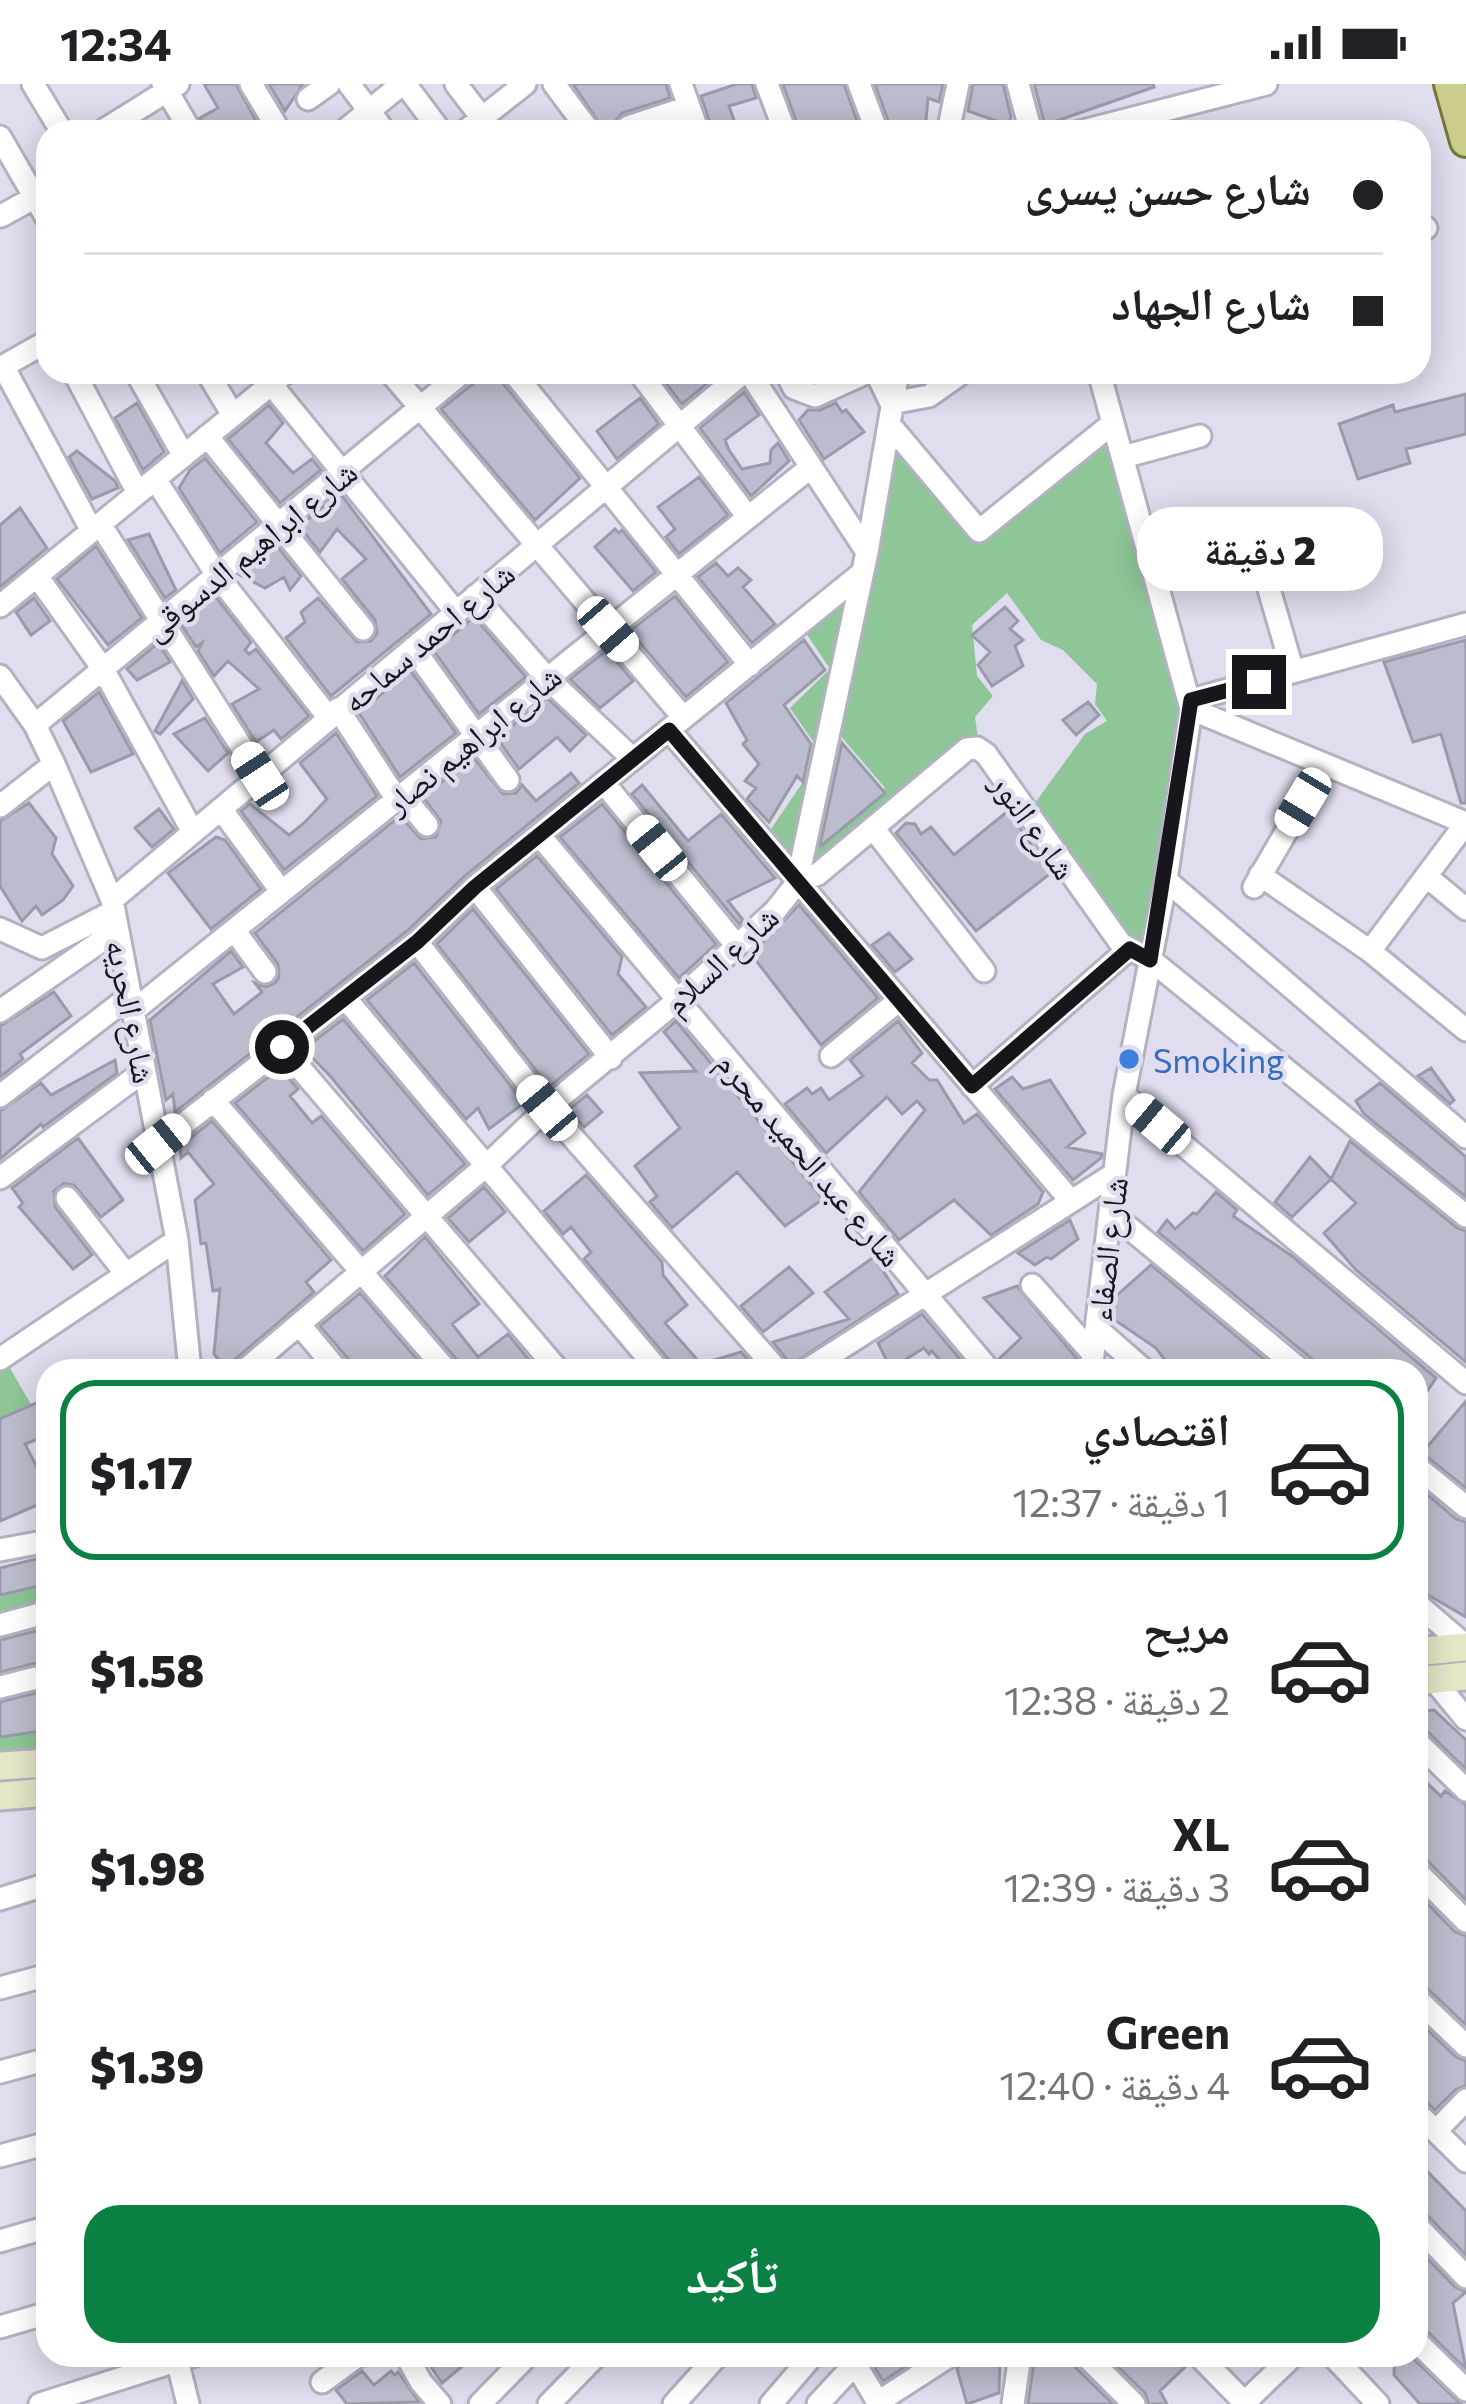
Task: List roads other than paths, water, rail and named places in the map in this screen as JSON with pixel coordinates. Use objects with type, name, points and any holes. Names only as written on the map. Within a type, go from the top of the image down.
[{"type":"main road","points":[[1450,84],[1466,141]]},
{"type":"main road","points":[[1428,1651],[1466,1647]]},
{"type":"main road","points":[[1428,1680],[1466,1676]]},
{"type":"main road","points":[[0,1766],[36,1764]]},
{"type":"main road","points":[[0,1796],[36,1793]]},
{"type":"street","points":[[33,84],[55,120]]},
{"type":"street","points":[[251,84],[273,120]]},
{"type":"street","points":[[308,99],[329,84]]},
{"type":"street","points":[[349,84],[377,120]]},
{"type":"street","points":[[358,120],[404,84],[432,120]]},
{"type":"street","points":[[456,84],[471,120]]},
{"type":"street","points":[[479,120],[525,84]]},
{"type":"street","points":[[554,84],[577,120]]},
{"type":"street","points":[[681,84],[694,120]]},
{"type":"street","points":[[766,84],[780,120]]},
{"type":"street","points":[[860,84],[873,120]]},
{"type":"street","points":[[950,120],[958,84]]},
{"type":"street","points":[[1018,84],[1028,120]]},
{"type":"street","points":[[1126,120],[1265,84]]},
{"type":"street","points":[[118,120],[169,86],[185,120]]},
{"type":"street","points":[[649,120],[689,107]]},
{"type":"street","points":[[2,146],[36,187]]},
{"type":"street","points":[[1,216],[36,197]]},
{"type":"street","points":[[36,348],[1,367],[96,528],[260,776]]},
{"type":"street","points":[[82,384],[147,486],[427,825]]},
{"type":"street","points":[[143,384],[184,456]]},
{"type":"street","points":[[214,384],[233,415]]},
{"type":"street","points":[[0,606],[271,384]]},
{"type":"street","points":[[282,384],[343,471],[456,612]]},
{"type":"street","points":[[400,384],[608,629],[797,883],[1071,1201]]},
{"type":"street","name":"شارع ابراهيم الدسوقى","points":[[35,725],[449,384]]},
{"type":"street","points":[[523,384],[750,665]]},
{"type":"street","points":[[648,384],[748,517]]},
{"type":"street","name":"شارع احمد سماحه","points":[[114,914],[193,832],[731,384]]},
{"type":"street","points":[[158,1144],[417,942],[475,887],[750,665],[865,562],[811,467],[754,384]]},
{"type":"street","points":[[792,384],[815,395],[842,384]]},
{"type":"street","points":[[877,384],[890,414],[979,531],[1113,423]]},
{"type":"street","name":"شارع السلام","points":[[258,1359],[679,999],[775,911],[797,883],[865,562],[896,384]]},
{"type":"street","points":[[890,414],[946,384]]},
{"type":"street","points":[[1102,384],[1191,705]]},
{"type":"street","points":[[207,436],[363,629]]},
{"type":"street","points":[[1123,457],[1201,436]]},
{"type":"street","name":"شارع ابراهيم نصار","points":[[0,1096],[234,929],[811,467]]},
{"type":"street","points":[[37,576],[103,669],[193,832]]},
{"type":"street","points":[[1269,589],[1293,672]]},
{"type":"street","points":[[475,596],[547,678],[633,759]]},
{"type":"street","points":[[1191,705],[1466,624]]},
{"type":"street","points":[[413,648],[508,780]]},
{"type":"street","name":"شارع الحريه","points":[[0,676],[35,725],[54,764],[114,914],[177,1240],[189,1359]]},
{"type":"street","points":[[1191,705],[1466,823],[1370,951]]},
{"type":"street","name":"شارع الصفاء","points":[[1093,1359],[1124,1095],[1166,880],[1191,705]]},
{"type":"street","name":"شارع النور","points":[[797,883],[818,874],[968,749],[977,748],[986,754],[1110,933],[1150,960],[1466,1216]]},
{"type":"street","points":[[0,806],[54,764]]},
{"type":"street","points":[[1324,765],[1257,881],[1370,951],[1466,1030]]},
{"type":"street","points":[[604,783],[737,946]]},
{"type":"street","points":[[221,809],[281,891]]},
{"type":"street","points":[[873,828],[984,971]]},
{"type":"street","name":"شارع عبد الحميد محرم","points":[[540,836],[980,1359]]},
{"type":"street","points":[[1426,876],[1466,909]]},
{"type":"street","points":[[1166,880],[1466,1137]]},
{"type":"street","points":[[475,887],[611,1058]]},
{"type":"street","points":[[0,928],[43,948],[114,914]]},
{"type":"street","points":[[0,1011],[114,914]]},
{"type":"street","points":[[234,929],[265,972]]},
{"type":"street","points":[[417,942],[547,1108],[767,1359]]},
{"type":"street","points":[[972,1086],[1130,949]]},
{"type":"street","points":[[346,1000],[649,1359]]},
{"type":"street","points":[[830,1056],[898,1001]]},
{"type":"street","points":[[282,1047],[549,1359]]},
{"type":"street","points":[[0,1178],[145,1071]]},
{"type":"street","points":[[1124,1095],[1466,1383]]},
{"type":"street","points":[[213,1100],[436,1359]]},
{"type":"street","points":[[824,1359],[1114,1174]]},
{"type":"street","points":[[67,1198],[126,1274]]},
{"type":"street","points":[[1110,1212],[1288,1359]]},
{"type":"street","points":[[0,1359],[177,1240]]},
{"type":"street","points":[[1032,1286],[1089,1359]]},
{"type":"street","points":[[299,1324],[328,1359]]},
{"type":"street","points":[[1097,1329],[1131,1359]]},
{"type":"street","points":[[1428,1476],[1466,1507]]},
{"type":"street","points":[[0,1550],[36,1543]]},
{"type":"street","points":[[1428,1614],[1466,1647]]},
{"type":"street","points":[[0,1625],[36,1615]]},
{"type":"street","points":[[0,1687],[36,1678]]},
{"type":"street","points":[[1428,1684],[1466,1719]]},
{"type":"street","points":[[1428,1753],[1466,1790]]},
{"type":"street","points":[[1428,1883],[1465,1918]]},
{"type":"street","points":[[0,1900],[36,1888]]},
{"type":"street","points":[[0,1988],[36,1978]]},
{"type":"street","points":[[1428,2009],[1466,2046]]},
{"type":"street","points":[[1428,2019],[1433,2014]]},
{"type":"street","points":[[0,2072],[36,2063]]},
{"type":"street","points":[[1436,2132],[1466,2100]]},
{"type":"street","points":[[1428,2124],[1466,2161]]},
{"type":"street","points":[[0,2156],[36,2146]]},
{"type":"street","points":[[0,2241],[36,2230]]},
{"type":"street","points":[[1428,2237],[1466,2277]]},
{"type":"street","points":[[0,2327],[36,2316]]},
{"type":"street","points":[[1428,2353],[1466,2390]]},
{"type":"street","points":[[40,2404],[150,2367]]},
{"type":"street","points":[[184,2367],[188,2404]]},
{"type":"street","points":[[322,2382],[343,2367]]},
{"type":"street","points":[[413,2367],[440,2404]]},
{"type":"street","points":[[481,2404],[511,2367]]},
{"type":"street","points":[[549,2404],[585,2367]]},
{"type":"street","points":[[674,2404],[707,2367]]},
{"type":"street","points":[[771,2404],[803,2367]]},
{"type":"street","points":[[818,2404],[847,2367]]},
{"type":"street","points":[[858,2367],[879,2403],[933,2367]]},
{"type":"street","points":[[1012,2404],[1018,2367]]},
{"type":"street","points":[[1097,2367],[1134,2404]]},
{"type":"street","points":[[1209,2367],[1244,2404],[1282,2367]]},
{"type":"street","points":[[1343,2367],[1378,2404]]},
{"type":"place","name":"Smoking","points":[[1129,1059]]}]
